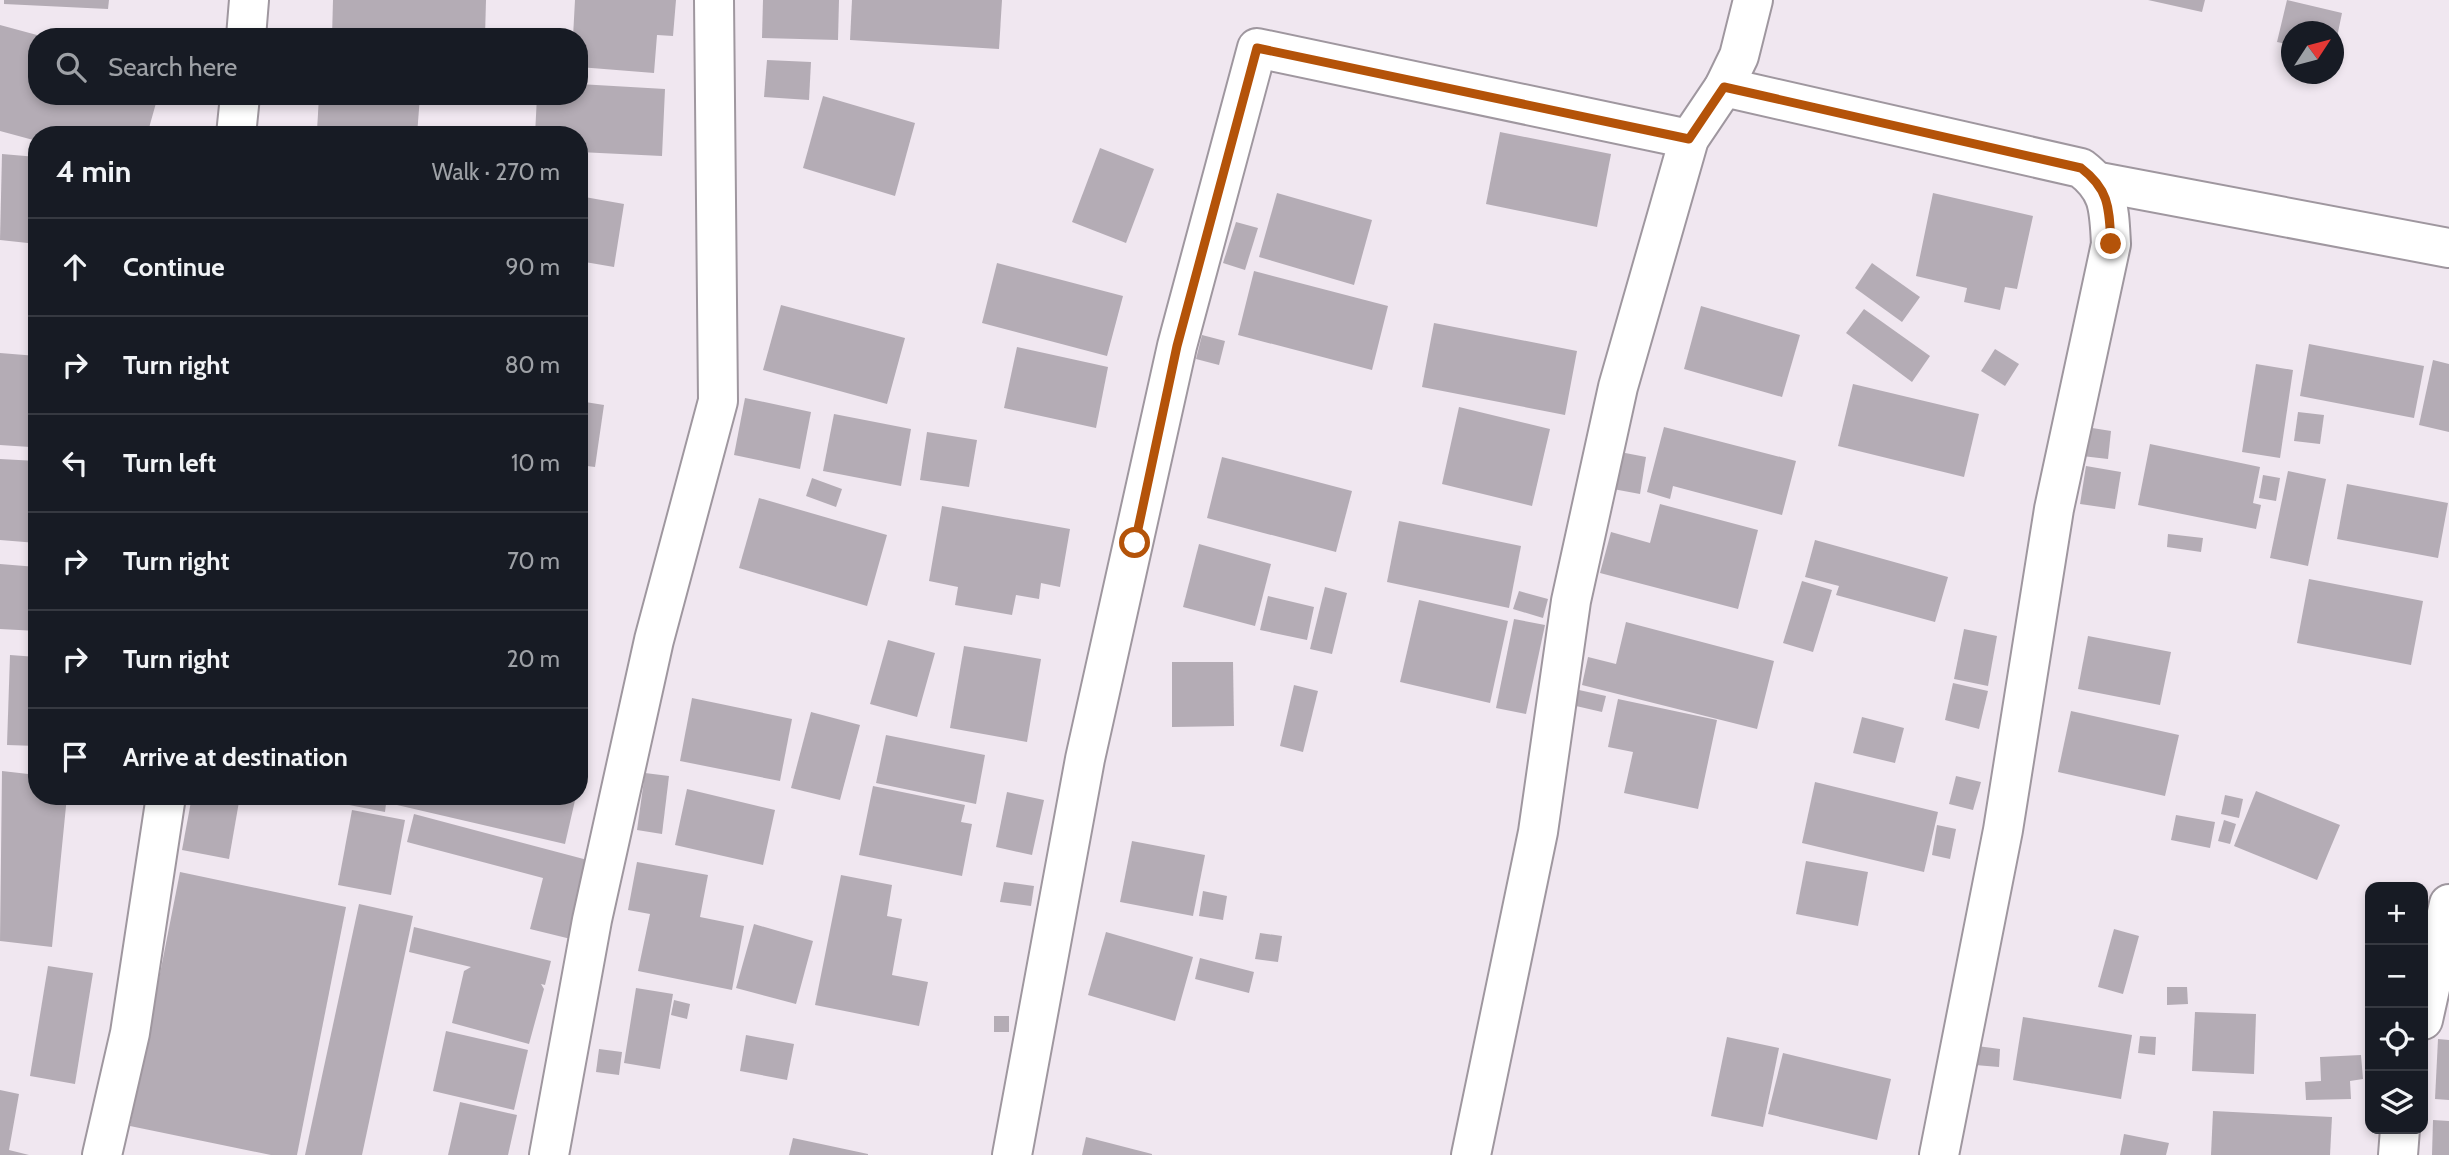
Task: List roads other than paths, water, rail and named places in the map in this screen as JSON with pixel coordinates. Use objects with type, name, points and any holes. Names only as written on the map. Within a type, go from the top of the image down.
[{"type":"street","points":[[247,28],[249,0]]},
{"type":"street","points":[[549,1155],[592,920],[654,640],[718,401],[714,0]]},
{"type":"street","points":[[1471,1155],[1538,832],[1570,601],[1618,387],[1689,139],[1724,87],[1739,56],[1753,0]]},
{"type":"street","points":[[1012,1155],[1085,759],[1177,346],[1257,48],[1689,139]]},
{"type":"street","points":[[1724,87],[2081,168],[2099,182],[2449,248]]},
{"type":"street","points":[[237,126],[239,105]]},
{"type":"street","points":[[1939,1155],[2003,830],[2054,509],[2111,244],[2109,211],[2099,182]]},
{"type":"street","points":[[102,1155],[130,1033],[165,805]]},
{"type":"street","points":[[2426,1008],[2449,904]]},
{"type":"street","points":[[2398,1155],[2400,1134]]}]
